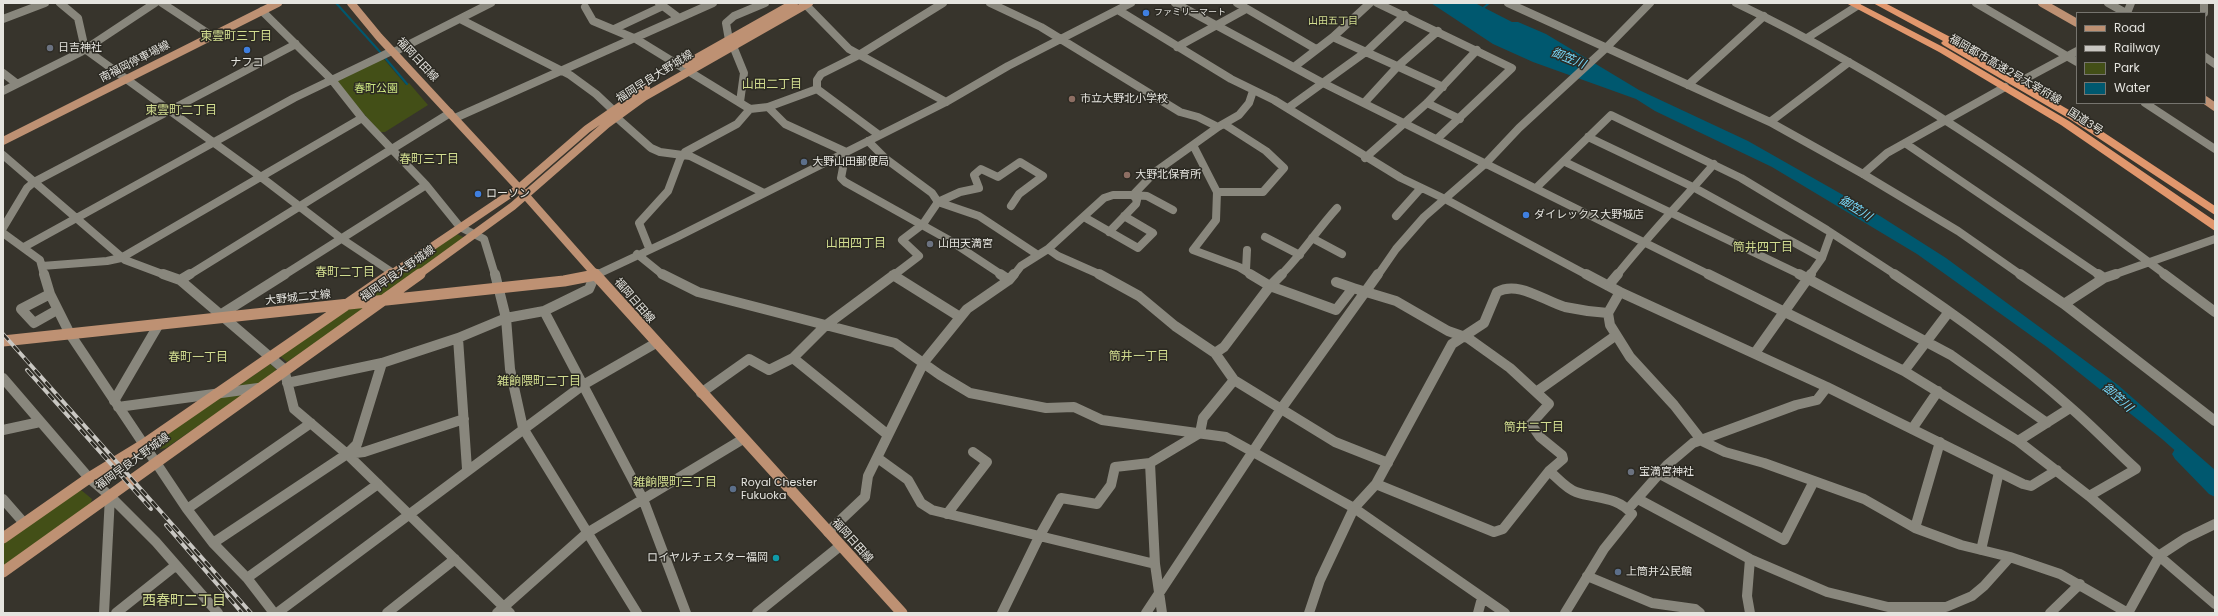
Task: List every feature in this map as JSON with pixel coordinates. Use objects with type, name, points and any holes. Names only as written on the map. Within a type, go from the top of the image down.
[{"type":"highway","name":"福岡都市高速2号太宰府線","points":[[1869,3],[1930,34],[2027,88],[2145,163],[2215,211]]},
{"type":"highway","name":"国道3号","points":[[1878,3],[2023,80],[2079,113],[2215,206]]},
{"type":"highway","name":"福岡都市高速2号太宰府線","points":[[1855,4],[1972,63],[2021,92],[2138,166],[2215,220]]},
{"type":"highway","name":"国道3号","points":[[1855,4],[1942,50],[2065,123],[2215,227]]},
{"type":"main road","name":"南福岡停車場線","points":[[3,141],[212,36],[263,7],[278,3]]},
{"type":"main road","name":"福岡日田線","points":[[351,3],[393,52],[522,192],[656,343],[902,613]]},
{"type":"main road","name":"福岡早良大野城線","points":[[731,43],[794,3]]},
{"type":"main road","points":[[2042,3],[2076,22]]},
{"type":"main road","name":"福岡早良大野城線","points":[[3,572],[284,369],[384,301],[475,235],[522,192],[553,169],[615,113],[644,97],[685,69],[731,43],[807,4]]},
{"type":"main road","points":[[2206,101],[2215,106]]},
{"type":"main road","name":"福岡早良大野城線","points":[[3,538],[90,478],[143,445],[460,227],[522,192]]},
{"type":"main road","name":"大野城二丈線","points":[[3,341],[221,316],[384,301],[564,281],[595,275]]},
{"type":"street","points":[[3,19],[45,3]]},
{"type":"street","points":[[60,3],[78,18],[85,48],[170,110],[212,143],[261,177],[342,239],[392,273]]},
{"type":"street","points":[[3,91],[85,48],[155,3]]},
{"type":"street","points":[[162,3],[212,36]]},
{"type":"street","points":[[24,247],[212,143],[332,80],[393,52],[491,3]]},
{"type":"street","points":[[740,102],[746,78],[745,69],[731,43],[726,23],[730,18],[761,7],[765,3]]},
{"type":"street","points":[[880,135],[817,89],[816,80],[822,74],[860,55],[943,3]]},
{"type":"street","points":[[990,3],[1041,26],[1180,112],[1221,126],[1266,151],[1284,168],[1262,192],[1217,192]]},
{"type":"street","points":[[287,383],[382,363],[458,338],[506,318],[544,312],[589,289],[595,275],[677,236],[946,102],[1008,66],[1131,3]]},
{"type":"street","points":[[1175,3],[1323,83],[1438,138],[1783,310],[1904,371],[1938,390],[2018,441],[2057,470],[2160,555],[2214,603]]},
{"type":"street","points":[[1237,3],[1316,49]]},
{"type":"street","points":[[1294,67],[1333,37],[1370,3]]},
{"type":"street","points":[[1377,3],[1405,15],[1512,68],[1460,119],[1438,138]]},
{"type":"street","points":[[1508,3],[1770,122],[1863,174],[1958,231],[2064,304],[2215,422]]},
{"type":"street","points":[[1146,613],[1281,409],[1396,249],[1424,217],[1486,163],[1556,94],[1606,48],[1650,3]]},
{"type":"street","points":[[1736,3],[1807,38],[1947,121],[2038,180],[2149,261],[2215,312]]},
{"type":"street","points":[[1976,3],[2076,61]]},
{"type":"street","points":[[2108,3],[2124,12]]},
{"type":"street","points":[[2126,12],[2131,3]]},
{"type":"street","points":[[614,29],[661,4],[679,18]]},
{"type":"street","points":[[180,280],[393,149],[452,116],[563,71],[636,39],[708,4]]},
{"type":"street","points":[[807,4],[849,49],[946,102]]},
{"type":"street","points":[[1807,38],[1855,4]]},
{"type":"street","points":[[263,7],[296,44],[332,80],[362,118],[426,185],[460,227],[484,239],[491,258],[506,318],[510,369],[523,428],[637,613]]},
{"type":"street","points":[[585,7],[593,21],[636,39],[750,109],[768,107],[817,89]]},
{"type":"street","points":[[1177,47],[1246,9]]},
{"type":"street","points":[[1118,10],[1177,47],[1253,91],[1288,108],[1365,158],[1620,292],[1827,386],[2023,484],[2031,486],[2057,470]]},
{"type":"street","points":[[1288,108],[1367,51],[1405,15]]},
{"type":"street","points":[[1688,85],[1764,16]]},
{"type":"street","points":[[460,19],[533,55],[542,64],[563,71],[599,96],[650,148],[661,152],[683,154],[764,193]]},
{"type":"street","points":[[1365,102],[1398,66],[1438,31]]},
{"type":"street","points":[[1333,37],[1367,51],[1443,87]]},
{"type":"street","points":[[3,228],[27,188],[34,182],[296,44]]},
{"type":"street","points":[[1365,158],[1427,103],[1477,50]]},
{"type":"street","points":[[2023,80],[2076,52]]},
{"type":"street","points":[[2206,59],[2215,64]]},
{"type":"street","points":[[1770,122],[1849,62]]},
{"type":"street","points":[[3,73],[16,84]]},
{"type":"street","points":[[1863,174],[1887,152],[1947,121],[2005,87]]},
{"type":"street","points":[[1133,195],[1155,172],[1238,115],[1249,103],[1253,91]]},
{"type":"street","points":[[1427,103],[1460,119]]},
{"type":"street","points":[[2147,104],[2215,149]]},
{"type":"street","points":[[768,107],[785,124],[846,152]]},
{"type":"street","points":[[649,248],[639,223],[670,187],[683,154],[697,143],[722,133],[747,115],[750,109]]},
{"type":"street","points":[[1536,188],[1565,162],[1611,115],[1714,164],[1831,233],[1948,313],[2003,353],[2070,408],[2136,469],[2089,496]]},
{"type":"street","points":[[42,266],[121,258],[362,118]]},
{"type":"street","points":[[1588,137],[1693,187],[1822,258]]},
{"type":"street","points":[[868,141],[886,159],[932,193],[938,202],[979,216],[1038,255]]},
{"type":"street","points":[[1905,143],[2104,278]]},
{"type":"street","points":[[1193,145],[1217,192],[1216,220],[1193,250],[1246,270],[1270,286],[1336,310],[1353,288]]},
{"type":"street","points":[[846,152],[841,178],[976,256],[1009,280]]},
{"type":"street","points":[[3,155],[121,258],[180,280],[271,357],[284,369],[294,409],[347,454],[455,559],[504,611],[587,533],[743,439]]},
{"type":"street","points":[[701,392],[749,360],[768,370],[793,358],[824,326],[919,256],[902,240],[923,224],[938,202],[960,192],[979,188],[974,175],[981,169],[998,177],[1020,162],[1043,176],[1019,194],[1011,206]]},
{"type":"street","points":[[1565,162],[1807,278],[1927,342],[1952,356],[2047,423]]},
{"type":"street","points":[[1608,286],[1644,241],[1672,213],[1714,164]]},
{"type":"street","points":[[221,316],[426,185]]},
{"type":"street","points":[[1396,216],[1421,188]]},
{"type":"street","points":[[1109,232],[1136,204],[1137,200],[1133,195]]},
{"type":"street","points":[[828,532],[865,497],[864,483],[879,459],[880,449],[924,362],[967,309],[1009,280],[1021,266],[1048,249],[1104,198],[1133,195],[1147,196],[1174,210]]},
{"type":"street","points":[[1215,353],[1224,347],[1270,286],[1300,255],[1337,208]]},
{"type":"street","points":[[1084,217],[1138,248],[1153,233],[1124,216]]},
{"type":"street","points":[[3,233],[40,260],[50,294],[70,334],[143,445],[156,461],[187,509],[212,543],[246,578],[274,613]]},
{"type":"street","points":[[1754,353],[1783,310],[1822,258],[1831,233]]},
{"type":"street","points":[[1265,237],[1300,255]]},
{"type":"street","points":[[1312,238],[1342,254]]},
{"type":"street","points":[[2064,304],[2104,278],[2215,239]]},
{"type":"street","points":[[1048,249],[1058,256],[1098,273],[1139,296],[1175,326],[1215,353],[1234,380],[1335,442],[1388,463]]},
{"type":"street","points":[[1246,270],[1247,250]]},
{"type":"street","points":[[637,254],[667,278],[698,292],[824,326],[895,343],[924,362],[940,375],[970,393],[1046,408],[1074,407],[1102,420],[1226,437],[1354,508],[1505,613]]},
{"type":"street","points":[[893,275],[960,317]]},
{"type":"street","points":[[1336,282],[1365,293],[1396,301],[1448,331],[1462,336],[1510,368],[1549,404],[1531,424],[1540,437],[1562,455],[1563,459],[1549,471],[1504,529],[1494,532],[1376,484]]},
{"type":"street","points":[[1309,613],[1320,580],[1354,508],[1376,484],[1452,344],[1462,336],[1477,330],[1491,313],[1497,292],[1505,288],[1529,292],[1550,302],[1587,312],[1608,313]]},
{"type":"street","points":[[1620,292],[1608,313],[1610,326],[1630,357],[1674,405],[1702,441],[1725,452],[1814,480],[1864,499],[1915,528],[1980,550],[2010,557],[2060,574],[2080,584],[2128,613],[2160,555],[2205,528],[2215,524]]},
{"type":"street","points":[[50,294],[21,309],[34,322],[57,310]]},
{"type":"street","points":[[544,312],[643,499],[686,613]]},
{"type":"street","points":[[1904,371],[1948,313]]},
{"type":"street","points":[[116,404],[160,324]]},
{"type":"street","points":[[1536,392],[1616,336]]},
{"type":"street","points":[[458,338],[467,469]]},
{"type":"street","points":[[277,613],[467,469],[583,385],[656,343]]},
{"type":"street","points":[[793,358],[888,435]]},
{"type":"street","points":[[212,543],[347,454],[357,444],[382,363]]},
{"type":"street","points":[[3,378],[90,478],[156,542],[175,566],[218,613]]},
{"type":"street","points":[[1002,613],[1039,537],[1061,498],[1097,504],[1111,485],[1115,467],[1150,463],[1200,433],[1203,418],[1234,380]]},
{"type":"street","points":[[1628,508],[1660,474],[1693,443],[1702,441],[1796,405],[1818,400],[1827,386]]},
{"type":"street","points":[[116,404],[217,394],[258,388]]},
{"type":"street","points":[[1912,429],[1938,390]]},
{"type":"street","points":[[2018,441],[2070,408]]},
{"type":"street","points":[[347,454],[364,452],[464,419]]},
{"type":"street","points":[[3,430],[40,422]]},
{"type":"street","points":[[187,509],[311,423]]},
{"type":"street","points":[[1915,528],[1940,442]]},
{"type":"street","points":[[947,514],[987,462],[974,452]]},
{"type":"street","points":[[879,459],[908,480],[921,503],[932,510],[1155,564]]},
{"type":"street","points":[[1150,463],[1155,564],[1162,613]]},
{"type":"street","points":[[1549,471],[1576,492],[1611,499],[1628,508],[1632,514],[1621,530],[1604,548],[1565,613]]},
{"type":"street","points":[[1980,550],[1999,472]]},
{"type":"street","points":[[1660,474],[1784,540],[1814,480]]},
{"type":"street","points":[[246,578],[378,484]]},
{"type":"street","points":[[104,613],[110,496]]},
{"type":"street","points":[[3,499],[24,523]]},
{"type":"street","points":[[1638,499],[1750,558],[1827,592],[1849,599],[1888,607],[1946,610],[1972,596],[1984,586],[2010,557]]},
{"type":"street","points":[[758,613],[840,546]]},
{"type":"street","points":[[1750,558],[1747,596],[1750,613]]},
{"type":"street","points":[[387,613],[455,559]]},
{"type":"street","points":[[116,613],[175,566]]},
{"type":"street","points":[[1587,576],[1652,603],[1695,609],[1700,613]]},
{"type":"street","points":[[2050,613],[2080,584]]},
{"type":"street","points":[[1478,613],[1482,598]]},
{"type":"green space","name":"春町公園","points":[[383,58],[406,85],[409,83],[428,105],[385,132],[380,132],[335,82]]},
{"type":"green space","points":[[457,234],[465,238],[384,296],[362,298]]},
{"type":"green space","points":[[370,306],[287,362],[280,356],[348,308]]},
{"type":"green space","points":[[270,364],[276,369],[270,378],[260,383],[237,387]]},
{"type":"green space","points":[[245,394],[166,448],[160,449],[155,444],[155,442],[220,396]]},
{"type":"green space","points":[[81,490],[92,499],[91,503],[3,566],[3,544],[76,492]]},
{"type":"water","points":[[1431,3],[1475,3],[1512,22],[1518,22],[1546,34],[1639,90],[1748,141],[1880,216],[1946,258],[2118,385],[2215,470],[2215,486],[2162,439],[2047,347],[1917,254],[1772,167],[1655,111],[1636,99],[1533,62],[1493,44]]},
{"type":"waterway","points":[[336,3],[381,53]]},
{"type":"waterway","points":[[1482,9],[1489,3]]},
{"type":"waterway","points":[[386,59],[407,84]]},
{"type":"waterway","name":"御笠川","points":[[2181,454],[2215,489]]},
{"type":"railway","points":[[3,334],[251,613]]},
{"type":"railway","points":[[27,370],[151,509]]},
{"type":"railway","points":[[166,525],[242,613]]},
{"type":"place","name":"ファミリーマート","points":[[1146,13]]},
{"type":"place","name":"日吉神社","points":[[50,48]]},
{"type":"place","name":"ナフコ","points":[[247,50]]},
{"type":"place","name":"市立大野北小学校","points":[[1072,99]]},
{"type":"place","name":"大野山田郵便局","points":[[804,162]]},
{"type":"place","name":"大野北保育所","points":[[1127,175]]},
{"type":"place","name":"ローソン","points":[[478,194]]},
{"type":"place","name":"ダイレックス大野城店","points":[[1526,215]]},
{"type":"place","name":"山田天満宮","points":[[930,244]]},
{"type":"place","name":"宝満宮神社","points":[[1631,472]]},
{"type":"place","name":"Royal Chester Fukuoka","points":[[733,489]]},
{"type":"place","name":"ロイヤルチェスター福岡","points":[[776,558]]},
{"type":"place","name":"上筒井公民館","points":[[1618,572]]},
{"type":"district","name":"山田五丁目","points":[[1333,21]]},
{"type":"district","name":"東雲町三丁目","points":[[236,37]]},
{"type":"district","name":"山田二丁目","points":[[772,85]]},
{"type":"district","name":"東雲町二丁目","points":[[181,111]]},
{"type":"district","name":"春町三丁目","points":[[429,160]]},
{"type":"district","name":"山田四丁目","points":[[856,244]]},
{"type":"district","name":"筒井四丁目","points":[[1763,248]]},
{"type":"district","name":"春町二丁目","points":[[345,273]]},
{"type":"district","name":"筒井一丁目","points":[[1139,357]]},
{"type":"district","name":"春町一丁目","points":[[198,358]]},
{"type":"district","name":"雑餉隈町二丁目","points":[[539,382]]},
{"type":"district","name":"筒井二丁目","points":[[1534,428]]},
{"type":"district","name":"雑餉隈町三丁目","points":[[675,483]]},
{"type":"district","name":"西春町二丁目","points":[[184,601]]}]
